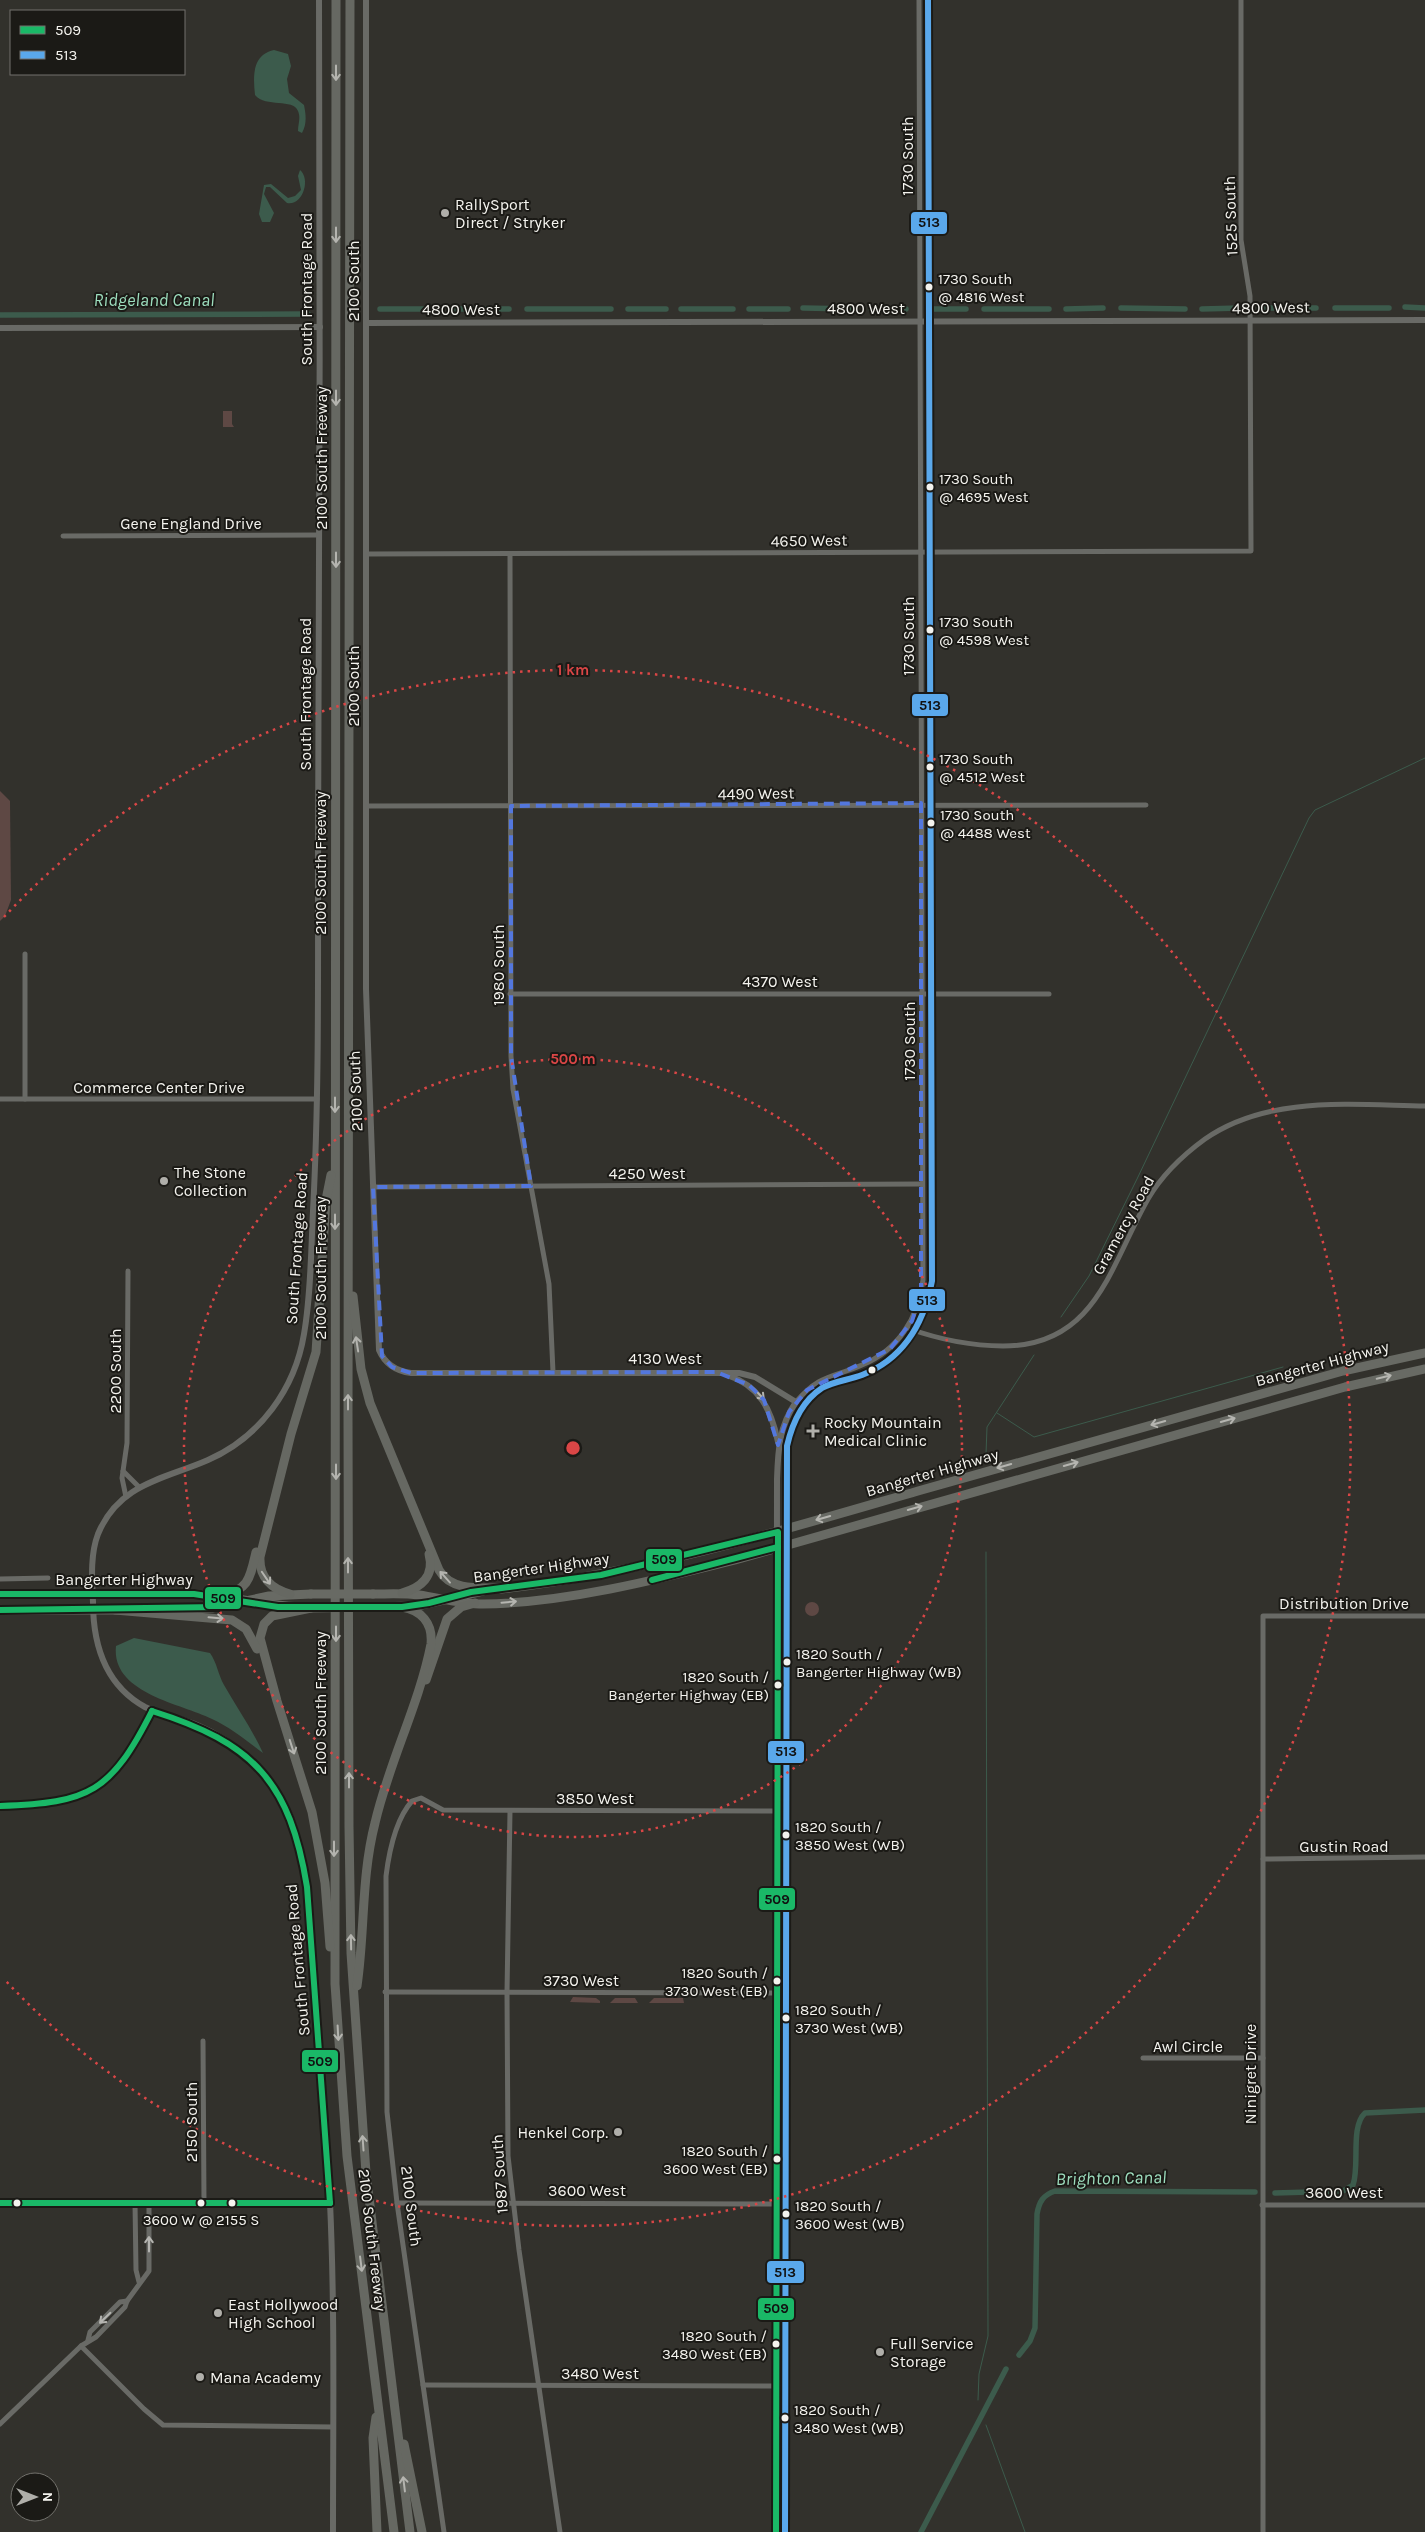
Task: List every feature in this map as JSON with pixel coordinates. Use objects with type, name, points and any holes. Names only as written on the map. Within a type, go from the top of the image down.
[{"type":"highway","name":"2100 South Freeway","points":[[336,0],[335,1984],[347,2156],[394,2532]]},
{"type":"highway","name":"2100 South Freeway","points":[[350,0],[349,1827],[354,2009],[366,2173],[410,2532]]},
{"type":"highway","points":[[348,1132],[352,1286],[361,1369],[370,1403],[415,1515],[439,1570],[446,1580],[460,1586],[508,1588]]},
{"type":"highway","points":[[290,1594],[277,1589],[267,1582],[262,1574],[260,1561],[291,1434],[316,1352],[326,1200],[335,1155]]},
{"type":"highway","name":"Bangerter Highway","points":[[0,1594],[177,1593],[221,1596],[271,1606],[311,1608],[402,1607],[470,1592],[620,1571],[778,1532],[1343,1371],[1425,1353]]},
{"type":"highway","name":"Bangerter Highway","points":[[0,1610],[212,1608],[290,1594],[402,1594],[475,1604],[541,1598],[597,1590],[683,1573],[1345,1387],[1425,1369]]},
{"type":"highway","points":[[221,1596],[237,1592],[248,1580],[285,1464]]},
{"type":"highway","points":[[402,1594],[422,1584],[431,1567],[430,1557],[415,1515]]},
{"type":"highway","points":[[410,1717],[435,1660],[447,1619],[459,1608],[475,1604]]},
{"type":"highway","points":[[354,2009],[359,1972],[364,1884],[371,1840],[379,1805],[410,1717],[431,1647],[432,1634],[428,1623],[420,1614],[402,1607]]},
{"type":"highway","points":[[311,1608],[276,1614],[267,1620],[262,1628],[261,1646],[276,1701],[312,1812],[319,1843],[335,1984]]},
{"type":"highway","points":[[115,1610],[219,1618],[236,1622],[246,1629],[254,1640],[270,1690],[276,1701]]},
{"type":"highway","points":[[382,2313],[400,2427],[422,2532]]},
{"type":"highway","points":[[377,2532],[373,2438],[378,2402]]},
{"type":"street","name":"South Frontage Road","points":[[319,0],[320,327],[317,1099],[306,1322],[298,1360],[286,1388],[260,1424],[231,1447],[208,1460],[149,1481],[126,1496],[113,1510],[98,1534],[93,1562],[93,1610],[101,1660],[118,1685],[134,1700],[152,1710],[197,1725],[240,1750],[260,1768],[276,1788],[297,1832],[302,1853],[309,1924],[330,2203],[334,2532]]},
{"type":"street","name":"2100 South","points":[[366,0],[366,989],[378,1340],[382,1356],[392,1368]]},
{"type":"street","name":"1730 South","points":[[907,1328],[918,1305],[923,1280],[919,0]]},
{"type":"street","name":"1525 South","points":[[1241,0],[1241,240],[1250,291],[1251,551]]},
{"type":"street","name":"4800 West","points":[[367,323],[1250,322],[1425,320]]},
{"type":"street","points":[[0,328],[320,327]]},
{"type":"street","name":"Gene England Drive","points":[[63,536],[319,535]]},
{"type":"street","name":"4650 West","points":[[367,554],[1251,551]]},
{"type":"street","name":"1980 South","points":[[510,554],[510,994],[514,1089],[549,1284],[553,1372]]},
{"type":"street","name":"4490 West","points":[[366,806],[673,807],[921,803],[1146,805]]},
{"type":"street","points":[[25,954],[25,1099]]},
{"type":"street","name":"4370 West","points":[[510,994],[1049,994]]},
{"type":"street","name":"Commerce Center Drive","points":[[0,1099],[317,1099]]},
{"type":"street","name":"Gramercy Road","points":[[907,1328],[936,1338],[993,1346],[1019,1346],[1052,1338],[1076,1322],[1094,1303],[1149,1198],[1166,1173],[1206,1138],[1241,1120],[1293,1107],[1425,1106]]},
{"type":"street","name":"4250 West","points":[[373,1187],[922,1184]]},
{"type":"street","name":"2200 South","points":[[126,1496],[122,1478],[128,1443],[128,1271]]},
{"type":"street","points":[[778,1445],[784,1423],[796,1402],[818,1380],[877,1358],[894,1344],[907,1328]]},
{"type":"street","name":"4130 West","points":[[392,1368],[411,1373],[740,1373],[754,1377],[796,1402]]},
{"type":"street","points":[[716,1372],[749,1385],[764,1400],[773,1419],[778,1445],[776,2532]]},
{"type":"street","points":[[123,1471],[139,1487]]},
{"type":"street","points":[[0,1579],[48,1578]]},
{"type":"street","name":"Distribution Drive","points":[[1263,1616],[1425,1616]]},
{"type":"street","name":"Ninigret Drive","points":[[1263,1616],[1263,2532]]},
{"type":"street","points":[[0,1806],[58,1804],[97,1788],[119,1770],[129,1756],[152,1710]]},
{"type":"street","name":"2100 South","points":[[416,1799],[409,1805],[400,1823],[388,1863],[385,1992],[387,2112],[397,2204],[444,2532]]},
{"type":"street","name":"3850 West","points":[[416,1799],[426,1800],[443,1810],[778,1811]]},
{"type":"street","name":"1987 South","points":[[510,1811],[507,1992],[508,2156],[513,2204],[560,2532]]},
{"type":"street","name":"Gustin Road","points":[[1263,1859],[1425,1857]]},
{"type":"street","name":"3730 West","points":[[385,1992],[777,1993]]},
{"type":"street","name":"2150 South","points":[[203,2041],[204,2203]]},
{"type":"street","name":"Awl Circle","points":[[1143,2058],[1262,2058]]},
{"type":"street","points":[[135,2203],[136,2270],[139,2282]]},
{"type":"street","points":[[0,2424],[88,2340],[90,2332],[120,2302],[127,2301],[139,2282],[149,2271],[149,2203]]},
{"type":"street","points":[[0,2204],[330,2203]]},
{"type":"street","name":"3600 West","points":[[397,2204],[777,2204]]},
{"type":"street","name":"3600 West","points":[[1262,2205],[1425,2206]]},
{"type":"street","points":[[81,2346],[148,2414],[163,2425],[334,2427]]},
{"type":"street","name":"3480 West","points":[[423,2385],[776,2386]]},
{"type":"highlighted area","points":[[921,803],[921,1293],[912,1321],[890,1349],[807,1390],[789,1412],[778,1445],[764,1400],[749,1385],[716,1372],[411,1373],[392,1367],[382,1356],[373,1187],[531,1186],[511,1056],[511,806]]},
{"type":"shaded area","points":[[274,50],[288,54],[291,66],[287,79],[289,93],[304,105],[305,109],[306,116],[302,133],[298,131],[299,116],[295,107],[266,101],[255,95],[254,74],[258,61],[261,56]]},
{"type":"shaded area","points":[[300,170],[305,179],[304,191],[293,203],[287,203],[270,187],[266,187],[264,194],[274,213],[270,222],[262,222],[259,214],[264,185],[271,184],[288,198],[295,196],[301,190],[298,176]]},
{"type":"shaded area","points":[[223,411],[232,411],[232,424],[234,427],[223,427]]},
{"type":"shaded area","points":[[0,791],[10,801],[11,900],[5,916],[0,921]]},
{"type":"shaded area","points":[[812,1602],[817,1604],[819,1609],[817,1614],[812,1616],[807,1614],[805,1609],[807,1604]]},
{"type":"shaded area","points":[[134,1638],[210,1653],[224,1685],[263,1753],[219,1722],[166,1701],[135,1686],[124,1675],[117,1662],[116,1646]]},
{"type":"shaded area","points":[[573,1997],[596,1998],[600,2003],[570,2002]]},
{"type":"shaded area","points":[[615,1998],[635,1998],[638,2003],[610,2003]]},
{"type":"shaded area","points":[[654,1998],[683,1998],[684,2003],[649,2003]]},
{"type":"waterway","name":"Ridgeland Canal","points":[[1405,307],[1425,308]]},
{"type":"waterway","name":"Ridgeland Canal","points":[[803,308],[854,309]]},
{"type":"waterway","name":"Ridgeland Canal","points":[[1066,309],[1103,308]]},
{"type":"waterway","name":"Ridgeland Canal","points":[[1121,308],[1185,309]]},
{"type":"waterway","name":"Ridgeland Canal","points":[[1202,309],[1240,308]]},
{"type":"waterway","name":"Ridgeland Canal","points":[[1259,308],[1316,308]]},
{"type":"waterway","name":"Ridgeland Canal","points":[[1335,308],[1389,308]]},
{"type":"waterway","name":"Ridgeland Canal","points":[[380,309],[429,309]]},
{"type":"waterway","name":"Ridgeland Canal","points":[[452,309],[509,309]]},
{"type":"waterway","name":"Ridgeland Canal","points":[[527,309],[611,309]]},
{"type":"waterway","name":"Ridgeland Canal","points":[[628,309],[666,309]]},
{"type":"waterway","name":"Ridgeland Canal","points":[[681,309],[733,309]]},
{"type":"waterway","name":"Ridgeland Canal","points":[[749,309],[788,309]]},
{"type":"waterway","name":"Ridgeland Canal","points":[[871,309],[906,309]]},
{"type":"waterway","name":"Ridgeland Canal","points":[[933,309],[966,309]]},
{"type":"waterway","name":"Ridgeland Canal","points":[[984,309],[1049,309]]},
{"type":"waterway","name":"Ridgeland Canal","points":[[0,315],[308,314]]},
{"type":"waterway","points":[[1061,1317],[1089,1276],[1309,818],[1315,810],[1425,758]]},
{"type":"waterway","points":[[986,1454],[987,1427],[1034,1355]]},
{"type":"waterway","points":[[997,1413],[1034,1437],[1283,1367]]},
{"type":"waterway","points":[[978,2400],[979,2374],[988,2336],[986,1552]]},
{"type":"waterway","name":"Brighton Canal","points":[[1275,2193],[1343,2191],[1353,2185],[1356,2167],[1356,2137],[1360,2119],[1365,2113],[1425,2110]]},
{"type":"waterway","name":"Brighton Canal","points":[[1019,2355],[1030,2341],[1035,2328],[1037,2214],[1040,2203],[1047,2195],[1055,2191],[1255,2192]]},
{"type":"waterway","name":"Brighton Canal","points":[[921,2532],[1006,2369]]},
{"type":"waterway","points":[[986,2425],[1025,2532]]},
{"type":"transit line","name":"513","points":[[785,2532],[787,1446],[792,1429],[803,1406],[815,1393],[822,1388],[862,1375],[876,1368],[900,1349],[917,1325],[932,1281],[928,0]]},
{"type":"transit line","name":"509","points":[[0,1594],[194,1594],[278,1607],[402,1607],[429,1603],[471,1592],[601,1575],[778,1532],[776,2532]]},
{"type":"transit line","name":"509","points":[[652,1580],[778,1547]]},
{"type":"transit line","name":"509","points":[[0,1610],[219,1607]]},
{"type":"transit line","name":"509","points":[[152,1711],[187,1723],[217,1737],[241,1753],[261,1772],[277,1794],[290,1820],[300,1851],[307,1887],[330,2203]]},
{"type":"transit line","name":"509","points":[[0,1806],[56,1801],[77,1796],[94,1788],[110,1776],[124,1760],[152,1711]]},
{"type":"transit line","name":"509","points":[[0,2203],[330,2203]]},
{"type":"place","name":"RallySport Direct / Stryker","points":[[445,213]]},
{"type":"place","name":"1730 South @ 4816 West","points":[[929,287]]},
{"type":"place","name":"1730 South @ 4695 West","points":[[930,487]]},
{"type":"place","name":"1730 South @ 4598 West","points":[[930,630]]},
{"type":"place","name":"1730 South @ 4512 West","points":[[930,767]]},
{"type":"place","name":"1730 South @ 4488 West","points":[[931,823]]},
{"type":"place","name":"The Stone Collection","points":[[164,1181]]},
{"type":"place","name":"Rocky Mountain Medical Clinic","points":[[813,1431]]},
{"type":"place","name":"1820 South / Bangerter Highway (WB)","points":[[787,1662]]},
{"type":"place","name":"1820 South / Bangerter Highway (EB)","points":[[778,1685]]},
{"type":"place","name":"1820 South / 3850 West (WB)","points":[[786,1835]]},
{"type":"place","name":"1820 South / 3730 West (EB)","points":[[777,1981]]},
{"type":"place","name":"1820 South / 3730 West (WB)","points":[[786,2018]]},
{"type":"place","name":"Henkel Corp.","points":[[618,2132]]},
{"type":"place","name":"1820 South / 3600 West (EB)","points":[[777,2159]]},
{"type":"place","name":"3600 W @ 2155 S","points":[[201,2203]]},
{"type":"place","name":"1820 South / 3600 West (WB)","points":[[786,2214]]},
{"type":"place","name":"East Hollywood High School","points":[[218,2313]]},
{"type":"place","name":"1820 South / 3480 West (EB)","points":[[776,2344]]},
{"type":"place","name":"Full Service Storage","points":[[880,2352]]},
{"type":"place","name":"Mana Academy","points":[[200,2377]]},
{"type":"place","name":"1820 South / 3480 West (WB)","points":[[785,2418]]}]
